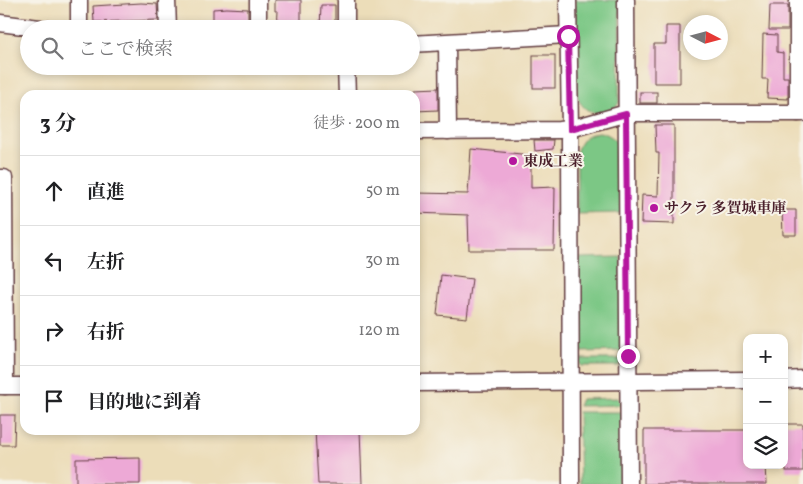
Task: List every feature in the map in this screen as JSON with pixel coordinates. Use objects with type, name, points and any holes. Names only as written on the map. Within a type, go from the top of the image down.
[{"type":"street","points":[[79,0],[79,20]]},
{"type":"street","points":[[167,0],[168,20]]},
{"type":"street","points":[[258,0],[258,20]]},
{"type":"street","points":[[346,0],[346,20]]},
{"type":"street","points":[[568,0],[571,484]]},
{"type":"street","points":[[626,0],[629,484]]},
{"type":"street","points":[[420,131],[570,129],[626,114],[800,113],[798,0]]},
{"type":"street","points":[[0,23],[20,26]]},
{"type":"street","points":[[420,44],[568,36]]},
{"type":"street","points":[[447,43],[448,131]]},
{"type":"street","points":[[346,75],[347,90]]},
{"type":"street","points":[[0,178],[4,178],[2,386],[20,386]]},
{"type":"street","points":[[420,383],[743,380]]},
{"type":"street","points":[[788,380],[803,380]]},
{"type":"green space","points":[[575,0],[620,0],[619,103],[608,112],[595,113],[589,111],[580,102],[577,95]]},
{"type":"green space","points":[[599,132],[612,138],[621,150],[622,213],[577,214],[577,150],[585,138]]},
{"type":"green space","points":[[621,257],[622,351],[578,352],[578,258]]},
{"type":"green space","points":[[578,359],[622,359],[617,366],[581,366]]},
{"type":"green space","points":[[618,398],[622,405],[578,406],[581,399]]},
{"type":"green space","points":[[578,412],[622,412],[623,484],[580,484]]},
{"type":"building","points":[[275,0],[301,0],[301,20],[278,20],[278,11],[275,11]]},
{"type":"building","points":[[157,4],[158,20],[94,20],[93,6]]},
{"type":"building","points":[[321,5],[335,5],[335,20],[320,20]]},
{"type":"building","points":[[770,5],[788,5],[788,30],[769,30]]},
{"type":"building","points":[[213,9],[248,9],[248,20],[213,20]]},
{"type":"building","points":[[666,26],[680,26],[680,83],[654,83],[654,44],[666,44]]},
{"type":"building","points":[[763,34],[777,35],[777,52],[783,53],[783,77],[788,77],[788,99],[767,98],[768,79],[762,79]]},
{"type":"building","points":[[533,55],[555,55],[555,88],[533,88]]},
{"type":"building","points":[[438,88],[438,110],[420,111],[420,90],[415,89]]},
{"type":"building","points":[[640,92],[657,92],[657,103],[640,103]]},
{"type":"building","points":[[655,125],[674,125],[674,224],[641,223],[642,195],[658,196],[659,153],[656,153]]},
{"type":"building","points":[[534,140],[554,140],[553,149],[535,151]]},
{"type":"building","points":[[471,149],[531,155],[531,188],[555,187],[554,250],[469,250],[468,215],[420,213],[420,193],[468,194]]},
{"type":"building","points":[[782,210],[796,210],[796,235],[783,235]]},
{"type":"building","points":[[441,275],[472,279],[467,318],[437,315]]},
{"type":"building","points":[[0,415],[15,415],[14,445],[0,445]]},
{"type":"building","points":[[788,424],[803,424],[803,471],[786,471],[788,469]]},
{"type":"building","points":[[644,430],[743,430],[743,469],[766,469],[767,484],[644,484]]},
{"type":"building","points":[[315,435],[360,435],[362,484],[318,484]]},
{"type":"building","points":[[140,458],[140,484],[76,484],[76,459]]},
{"type":"place","name":"東成工業","points":[[513,161]]},
{"type":"place","name":"サクラ 多賀城車庫","points":[[654,208]]},
{"type":"route","points":[[568,36],[570,129],[626,114],[628,356]]}]
